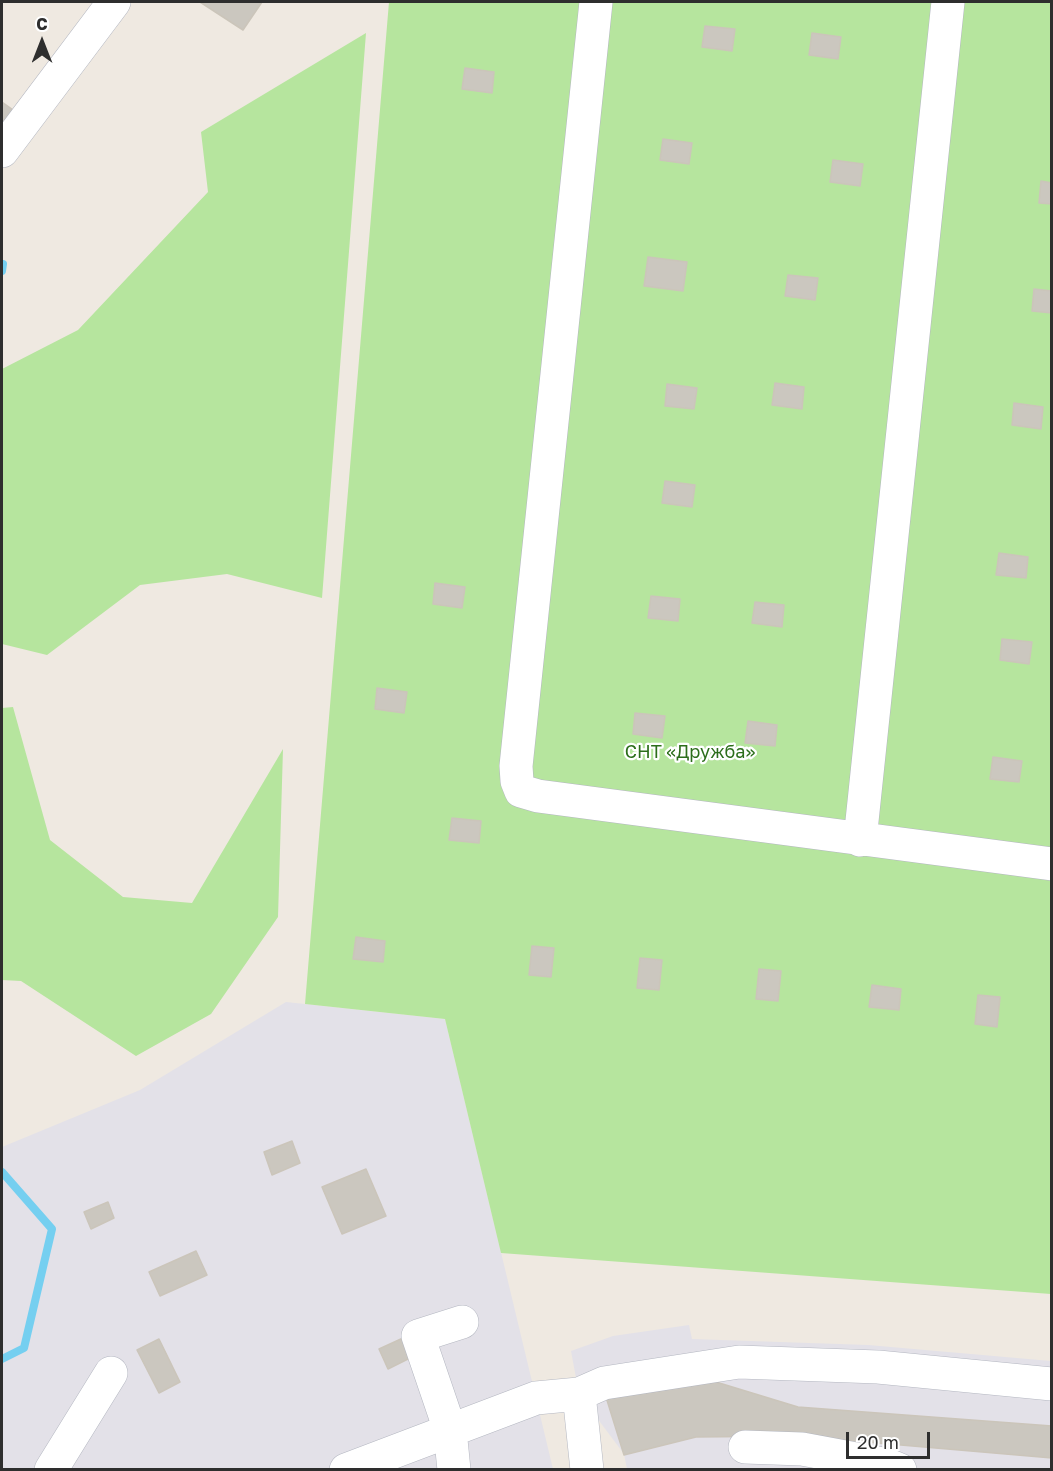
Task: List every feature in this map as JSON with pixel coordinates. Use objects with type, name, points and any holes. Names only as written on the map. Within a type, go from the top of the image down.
[{"type":"street","points":[[2,151],[114,2]]},
{"type":"street","points":[[596,2],[516,766],[517,781],[522,791],[538,796],[1052,864]]},
{"type":"street","points":[[860,840],[948,2]]},
{"type":"street","points":[[454,1470],[450,1430],[418,1336],[462,1323]]},
{"type":"street","points":[[346,1470],[536,1398],[579,1394],[604,1383],[740,1362],[878,1367],[1052,1384]]},
{"type":"street","points":[[51,1470],[111,1373]]},
{"type":"street","points":[[579,1394],[587,1470]]},
{"type":"street","points":[[745,1447],[802,1449],[888,1465],[900,1470]]},
{"type":"shaded area","points":[[286,1002],[445,1019],[553,1469],[2,1470],[2,1147],[140,1090]]},
{"type":"shaded area","points":[[689,1325],[692,1339],[868,1345],[1051,1361],[1051,1469],[627,1469],[624,1454],[579,1394],[571,1351],[613,1336]]},
{"type":"green space","name":"СНТ «Дружба»","points":[[389,2],[1051,2],[1051,1294],[501,1253],[445,1019],[305,1004]]},
{"type":"green space","points":[[366,33],[322,598],[227,574],[140,585],[47,655],[2,644],[2,369],[78,330],[208,192],[201,132]]},
{"type":"green space","points":[[13,707],[50,840],[123,897],[192,903],[283,749],[278,917],[211,1014],[136,1056],[21,981],[2,980],[2,708]]},
{"type":"building","points":[[200,2],[262,2],[243,30]]},
{"type":"building","points":[[705,26],[735,29],[732,51],[702,47]]},
{"type":"building","points":[[812,33],[841,37],[838,59],[809,55]]},
{"type":"building","points":[[465,68],[494,72],[492,93],[462,89]]},
{"type":"building","points":[[2,102],[16,112],[2,132]]},
{"type":"building","points":[[663,139],[692,143],[689,164],[660,160]]},
{"type":"building","points":[[833,160],[863,164],[860,186],[830,182]]},
{"type":"building","points":[[1041,181],[1052,183],[1052,204],[1039,203]]},
{"type":"building","points":[[648,257],[687,262],[683,291],[644,286]]},
{"type":"building","points":[[788,275],[818,278],[815,300],[785,296]]},
{"type":"building","points":[[1034,289],[1052,291],[1052,313],[1032,311]]},
{"type":"building","points":[[775,383],[804,387],[802,409],[772,405]]},
{"type":"building","points":[[667,384],[697,388],[694,409],[665,406]]},
{"type":"building","points":[[1014,403],[1043,407],[1041,429],[1012,425]]},
{"type":"building","points":[[665,481],[695,485],[692,507],[662,503]]},
{"type":"building","points":[[999,553],[1028,557],[1026,578],[996,575]]},
{"type":"building","points":[[435,583],[465,587],[462,608],[433,604]]},
{"type":"building","points":[[651,596],[680,599],[678,621],[648,618]]},
{"type":"building","points":[[755,602],[784,605],[782,627],[752,623]]},
{"type":"building","points":[[1002,639],[1032,642],[1029,664],[1000,660]]},
{"type":"building","points":[[377,688],[407,692],[404,713],[375,709]]},
{"type":"building","points":[[635,713],[665,716],[662,738],[633,734]]},
{"type":"building","points":[[748,721],[777,725],[775,746],[745,743]]},
{"type":"building","points":[[993,757],[1022,761],[1019,782],[990,779]]},
{"type":"building","points":[[452,818],[481,821],[479,843],[449,840]]},
{"type":"building","points":[[356,937],[385,941],[383,962],[353,959]]},
{"type":"building","points":[[532,946],[554,948],[551,977],[529,975]]},
{"type":"building","points":[[640,958],[662,960],[659,990],[637,988]]},
{"type":"building","points":[[759,969],[781,971],[778,1001],[756,999]]},
{"type":"building","points":[[872,985],[901,989],[899,1010],[869,1007]]},
{"type":"building","points":[[978,995],[1000,997],[997,1027],[975,1024]]},
{"type":"building","points":[[292,1141],[300,1163],[272,1175],[264,1152]]},
{"type":"building","points":[[366,1169],[386,1216],[342,1234],[322,1187]]},
{"type":"building","points":[[108,1202],[114,1218],[91,1229],[84,1212]]},
{"type":"building","points":[[196,1251],[207,1275],[160,1296],[149,1272]]},
{"type":"building","points":[[403,1338],[412,1357],[388,1369],[379,1349]]},
{"type":"building","points":[[159,1339],[180,1382],[159,1393],[137,1350]]},
{"type":"building","points":[[716,1382],[798,1407],[1052,1426],[1052,1458],[796,1436],[696,1437],[624,1455],[606,1397]]},
{"type":"waterway","points":[[2,271],[3,264]]},
{"type":"waterway","points":[[2,1172],[52,1229],[24,1348],[2,1359]]}]
